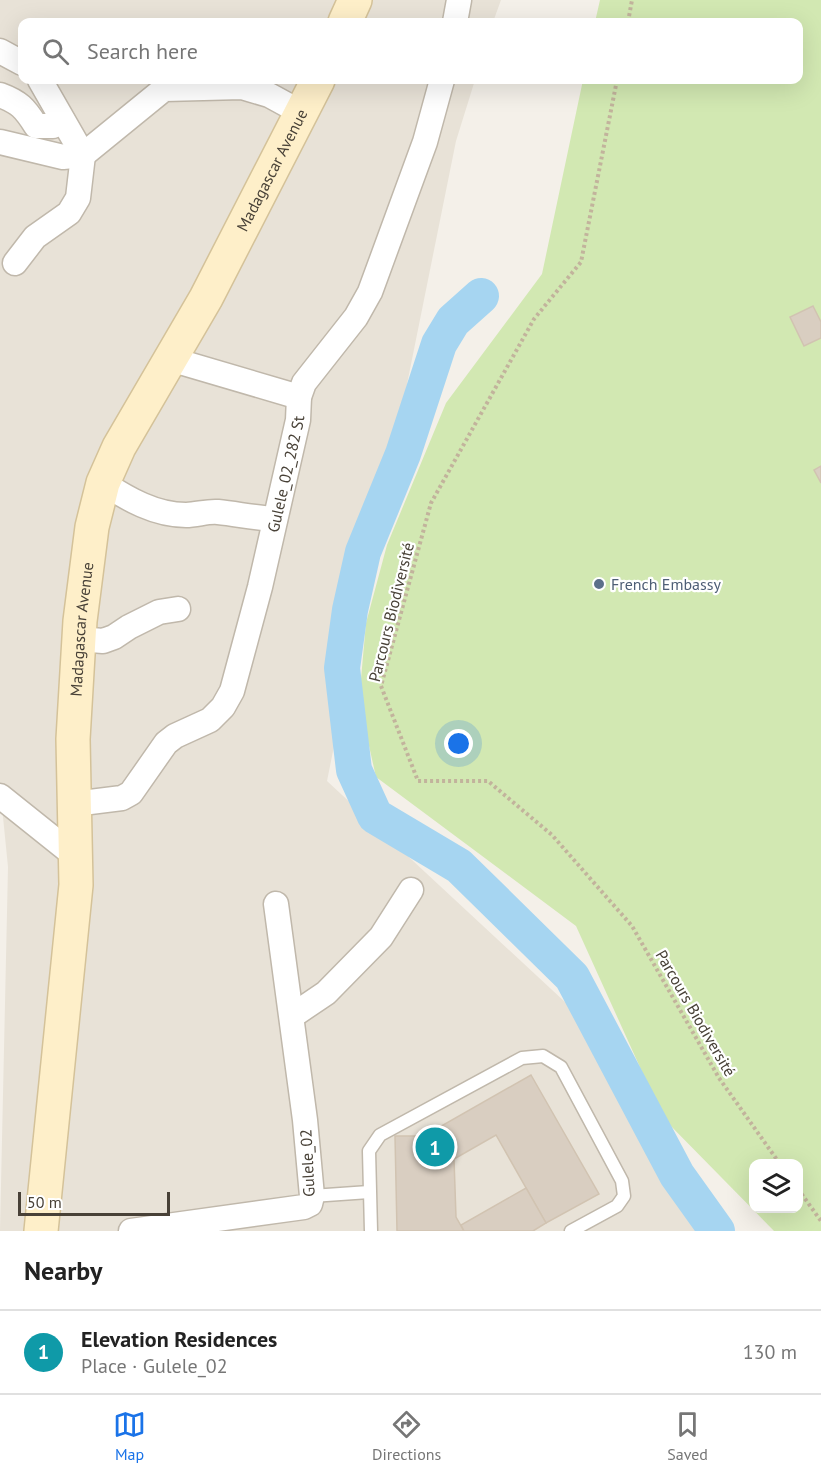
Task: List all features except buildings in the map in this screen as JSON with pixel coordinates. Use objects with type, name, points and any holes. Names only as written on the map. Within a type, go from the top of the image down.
[{"type":"main road","points":[[347,18],[355,0]]},
{"type":"main road","name":"Madagascar Avenue","points":[[41,1231],[76,885],[73,739],[79,639],[92,527],[103,483],[119,447],[206,298],[316,84]]},
{"type":"street","points":[[456,18],[459,0]]},
{"type":"street","points":[[0,51],[18,61]]},
{"type":"street","points":[[15,263],[35,237],[69,213],[78,198],[83,155],[42,84]]},
{"type":"street","name":"Gulele_02_282 St","points":[[74,804],[122,798],[130,793],[166,743],[175,736],[210,720],[223,707],[232,691],[260,587],[298,420],[298,397],[304,383],[356,317],[370,292],[425,142],[441,84]]},
{"type":"street","points":[[0,142],[63,157],[83,155],[164,89],[242,87],[269,95],[302,113]]},
{"type":"street","points":[[0,95],[16,101],[36,126],[52,126],[63,121]]},
{"type":"street","points":[[170,359],[298,397]]},
{"type":"street","points":[[103,483],[132,501],[169,513],[188,515],[203,511],[275,519]]},
{"type":"street","points":[[79,639],[103,641],[114,638],[129,627],[159,612],[178,609]]},
{"type":"street","points":[[0,796],[75,856]]},
{"type":"street","points":[[292,1016],[326,993],[381,937],[411,890]]},
{"type":"street","name":"Gulele_02","points":[[131,1231],[304,1207],[310,1204],[312,1196],[305,1120],[276,904]]},
{"type":"lane","points":[[371,1231],[369,1151],[380,1135],[522,1058],[543,1056],[561,1067],[622,1180],[624,1196],[617,1206],[571,1231]]},
{"type":"lane","points":[[312,1196],[369,1192]]},
{"type":"path","points":[[629,18],[632,0]]},
{"type":"path","name":"Parcours Biodiversité","points":[[616,84],[581,262],[534,319],[431,503],[381,686],[418,781],[488,781],[552,835],[632,926],[719,1078],[776,1159]]},
{"type":"path","points":[[803,1196],[821,1221]]},
{"type":"shaded area","points":[[0,0],[501,0],[494,18],[18,18],[18,84],[474,84],[456,141],[327,781],[579,1015],[687,1200],[712,1231],[0,1231],[8,867],[0,787]]},
{"type":"green space","name":"French Embassy","points":[[600,0],[821,0],[821,1231],[774,1231],[756,1213],[803,1213],[803,1159],[749,1159],[749,1206],[663,1118],[576,926],[376,777],[359,701],[366,623],[387,545],[446,403],[542,274],[582,84],[803,84],[803,18],[596,18]]},
{"type":"waterway","points":[[481,296],[453,321],[439,344],[403,454],[363,552],[350,610],[342,668],[354,770],[375,816],[459,866],[572,977],[677,1175],[717,1231]]},
{"type":"place","name":"French Embassy","points":[[599,584]]},
{"type":"place","name":"Elevation Residences","points":[[435,1147]]}]
